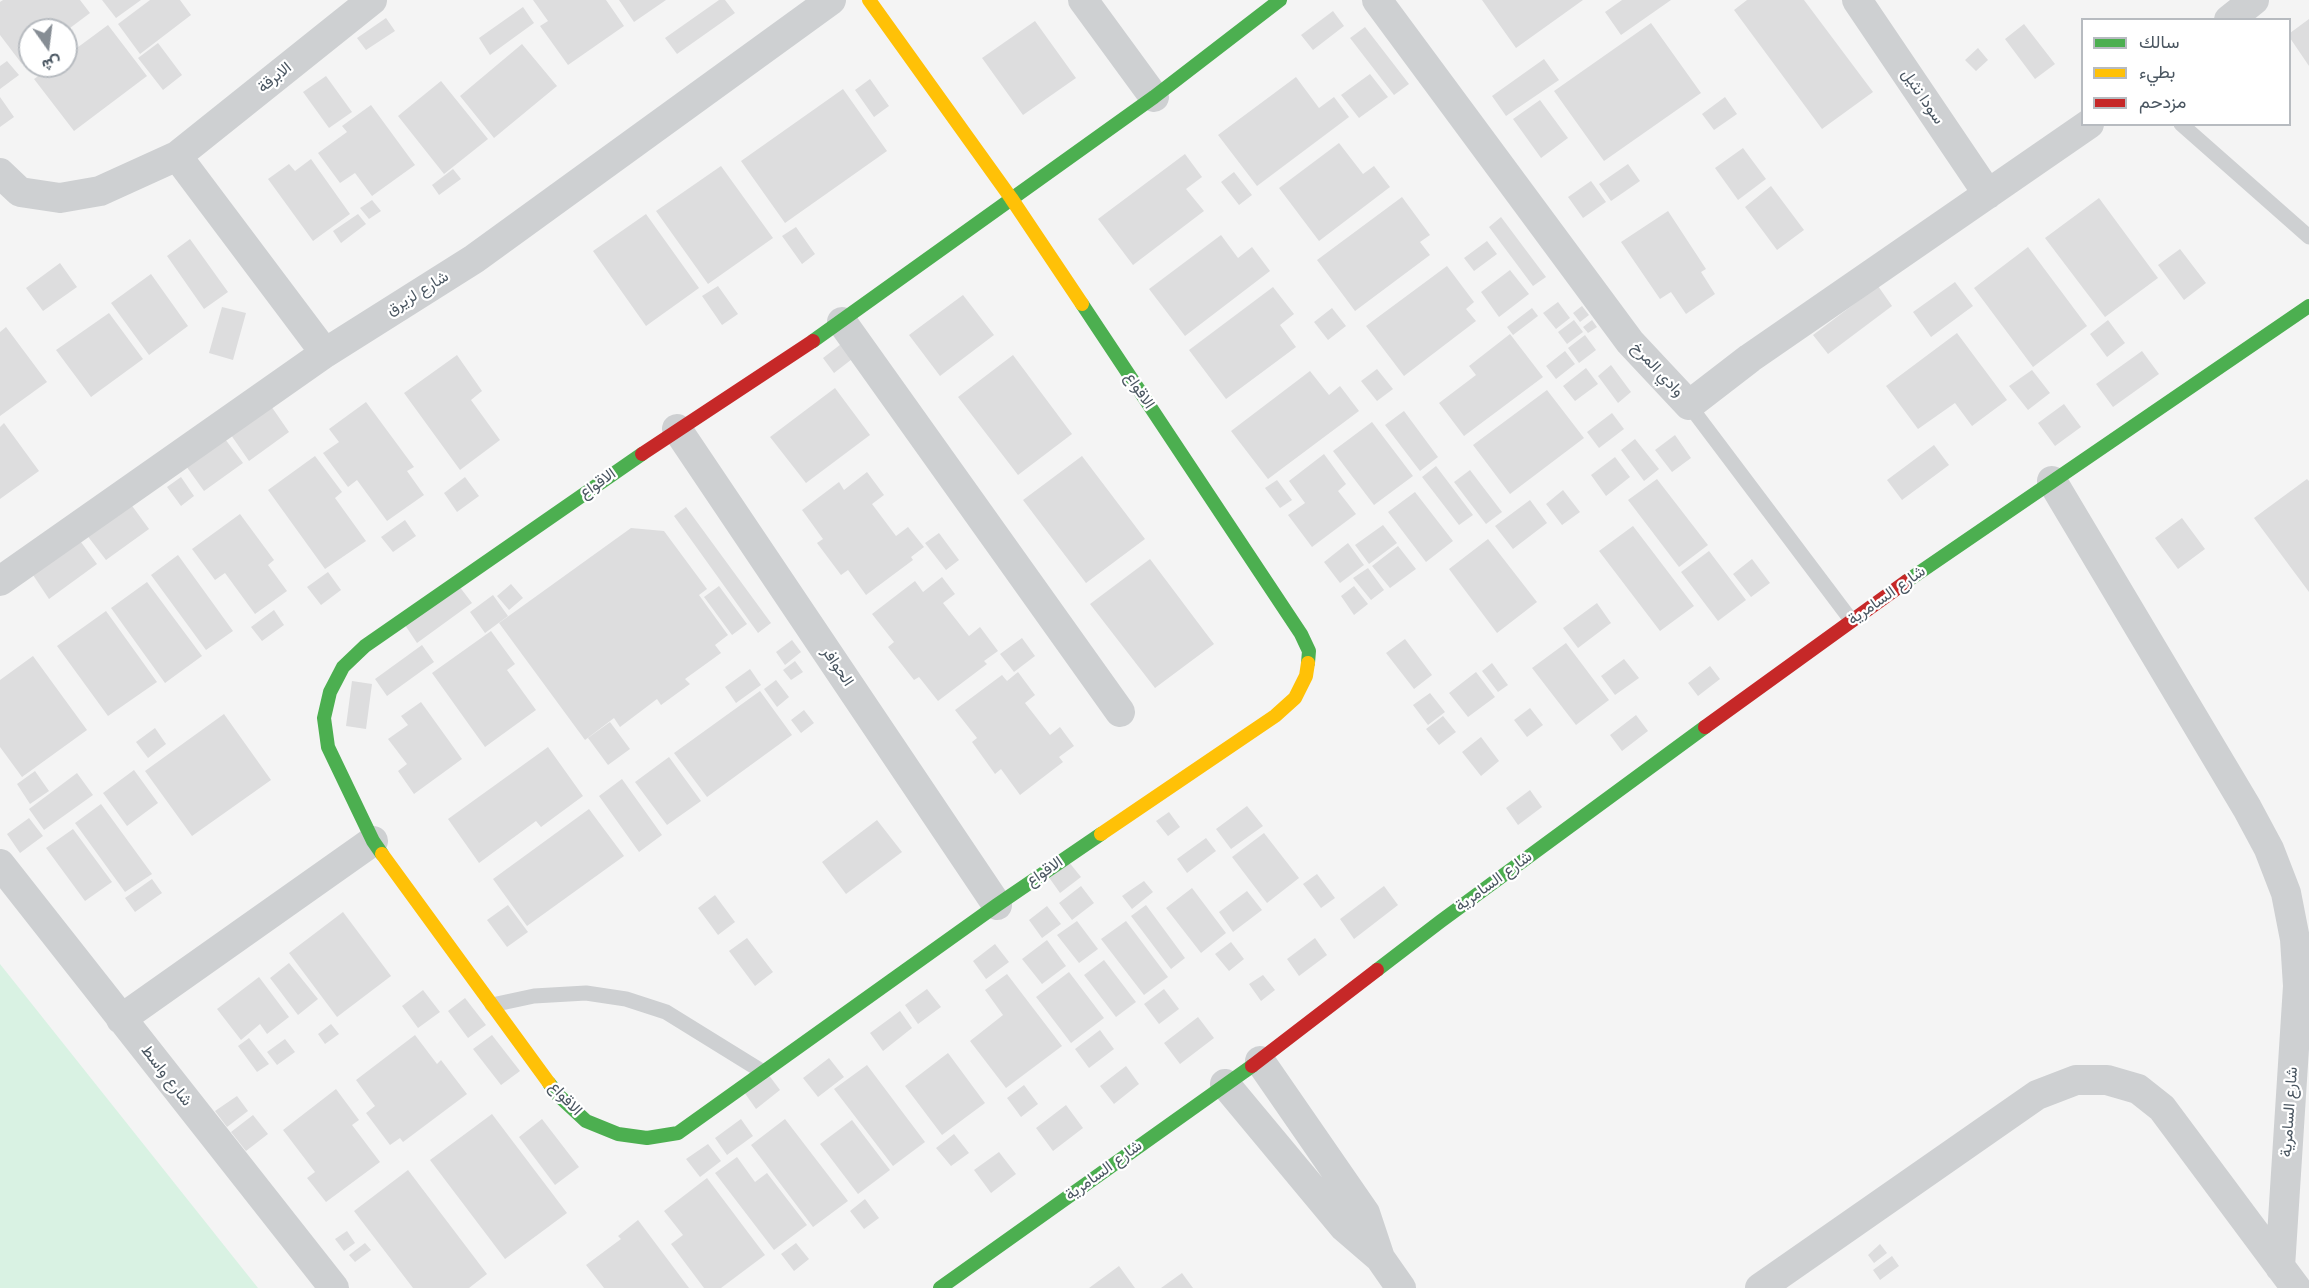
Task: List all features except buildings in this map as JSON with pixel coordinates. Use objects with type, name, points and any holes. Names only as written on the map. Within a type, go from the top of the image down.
[{"type":"street","name":"شارع لزيرق","points":[[0,581],[325,353],[474,259],[831,0]]},
{"type":"street","name":"الاقواع","points":[[869,0],[1011,198],[1301,634],[1309,651],[1306,676],[1295,698],[1275,716],[997,905],[678,1133],[647,1138],[618,1134],[586,1121],[558,1095],[373,841],[328,747],[324,718],[330,692],[343,667],[365,646],[676,429],[842,322],[1011,198]]},
{"type":"street","points":[[1083,0],[1154,97]]},
{"type":"street","points":[[1011,198],[1154,97],[1280,0]]},
{"type":"street","name":"وادي المرخ","points":[[1377,0],[1630,342],[1689,405],[1750,358],[2086,126]]},
{"type":"street","name":"سودا نثيل","points":[[1857,0],[1988,194]]},
{"type":"street","points":[[2232,18],[2254,0]]},
{"type":"street","name":"الابرقة","points":[[0,173],[20,192],[60,198],[100,191],[177,156],[368,1]]},
{"type":"street","points":[[177,156],[325,353]]},
{"type":"street","name":"شارع السامرية","points":[[940,1288],[1260,1061],[1451,914],[1851,620],[2309,306]]},
{"type":"street","points":[[842,322],[1120,712]]},
{"type":"street","name":"الحوافر","points":[[676,429],[997,905]]},
{"type":"street","name":"شارع السامرية","points":[[2052,481],[2247,808],[2270,849],[2286,893],[2295,939],[2298,986],[2288,1277]]},
{"type":"street","points":[[121,1019],[373,841]]},
{"type":"street","name":"شارع واسط","points":[[0,864],[334,1288]]},
{"type":"street","points":[[1260,1061],[1365,1213],[1380,1258]]},
{"type":"street","points":[[1760,1288],[2037,1095],[2076,1080],[2107,1080],[2138,1089],[2162,1107],[2288,1277]]},
{"type":"street","points":[[1225,1084],[1344,1227],[1380,1258],[1401,1288]]},
{"type":"lane","points":[[2183,126],[2309,237]]},
{"type":"lane","points":[[1689,405],[1851,620]]},
{"type":"lane","points":[[492,1005],[534,996],[586,993],[626,999],[666,1012],[763,1072]]},
{"type":"green space","points":[[0,964],[258,1288],[0,1288]]},
{"type":"traffic: fast","points":[[813,341],[1154,97],[1280,0]]},
{"type":"traffic: fast","points":[[1082,304],[1301,634],[1309,651],[1308,663]]},
{"type":"traffic: fast","points":[[1907,581],[2309,306]]},
{"type":"traffic: fast","points":[[382,854],[373,841],[328,747],[324,718],[330,692],[343,667],[365,646],[642,454]]},
{"type":"traffic: fast","points":[[1377,970],[1705,727]]},
{"type":"traffic: fast","points":[[549,1083],[558,1095],[586,1121],[618,1134],[647,1138],[678,1133],[997,905],[1101,834]]},
{"type":"traffic: fast","points":[[940,1288],[1252,1066]]},
{"type":"traffic: slow","points":[[869,0],[1011,198],[1082,304]]},
{"type":"traffic: slow","points":[[1101,834],[1275,716],[1295,698],[1306,676],[1308,663]]},
{"type":"traffic: slow","points":[[382,854],[549,1083]]},
{"type":"traffic: jam","points":[[642,454],[813,341]]},
{"type":"traffic: jam","points":[[1705,727],[1907,581]]},
{"type":"traffic: jam","points":[[1252,1066],[1377,970]]}]
